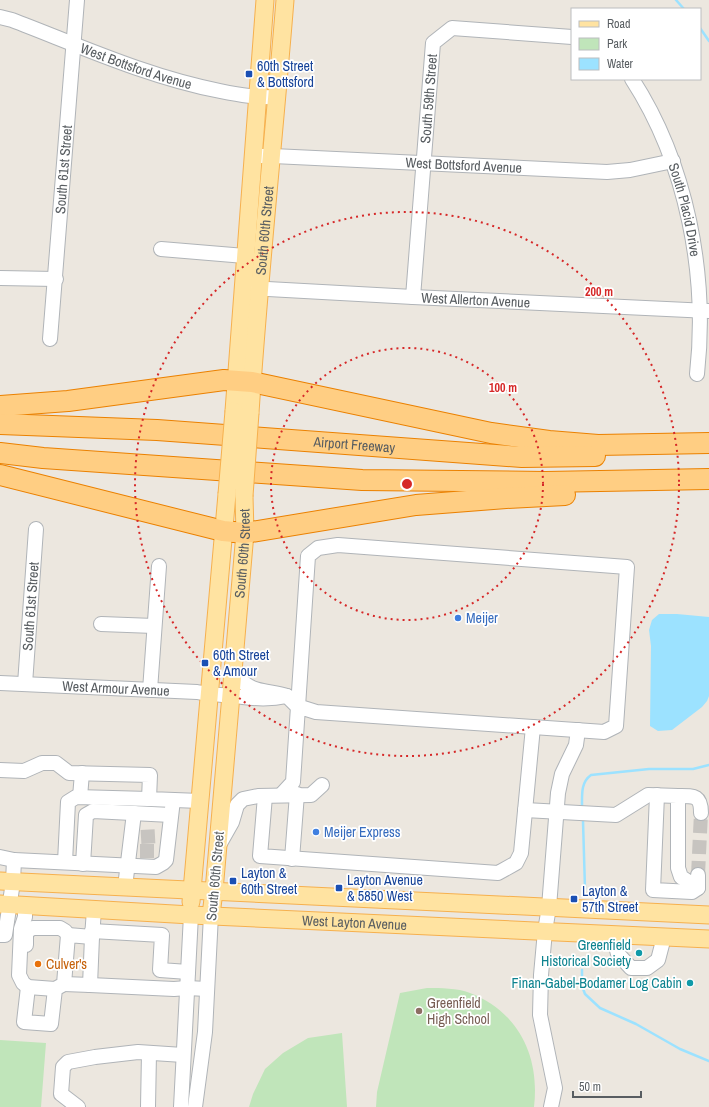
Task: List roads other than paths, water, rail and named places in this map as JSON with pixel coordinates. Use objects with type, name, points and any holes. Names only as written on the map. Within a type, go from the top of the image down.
[{"type":"highway","points":[[0,406],[68,401],[224,380],[244,381],[491,433],[549,441],[598,444],[709,443]]},
{"type":"highway","name":"Airport Freeway","points":[[0,424],[157,430],[522,457],[709,453]]},
{"type":"highway","points":[[0,453],[44,458],[362,480],[500,482],[709,479]]},
{"type":"highway","points":[[0,475],[223,531],[245,533],[416,505],[601,493],[624,481]]},
{"type":"main road","name":"South 60th Street","points":[[211,915],[245,533],[242,412],[244,381],[242,288],[265,0]]},
{"type":"main road","name":"South 60th Street","points":[[244,381],[260,288],[286,0]]},
{"type":"main road","name":"South 60th Street","points":[[191,915],[223,531],[227,494],[242,412]]},
{"type":"main road","points":[[200,801],[222,802]]},
{"type":"main road","name":"West Layton Avenue","points":[[6,881],[709,915]]},
{"type":"main road","name":"West Layton Avenue","points":[[12,905],[191,915],[709,939]]},
{"type":"street","name":"South 61st Street","points":[[50,340],[77,0]]},
{"type":"street","name":"West Bottsford Avenue","points":[[0,17],[74,43],[149,73],[200,87],[257,98],[278,97]]},
{"type":"street","name":"South 59th Street","points":[[413,297],[433,43],[452,28],[571,37]]},
{"type":"street","name":"South Placid Drive","points":[[633,80],[644,97],[673,161],[696,257],[705,310],[697,374]]},
{"type":"street","name":"West Bottsford Avenue","points":[[253,156],[607,172],[630,170],[673,161]]},
{"type":"street","points":[[161,249],[245,256]]},
{"type":"street","points":[[0,278],[56,279]]},
{"type":"street","name":"West Allerton Avenue","points":[[242,288],[705,310]]},
{"type":"street","name":"South 61st Street","points":[[25,684],[36,529]]},
{"type":"street","points":[[233,671],[244,683],[257,690],[278,693],[292,701],[316,712],[604,732],[616,726],[627,568],[338,545],[318,548],[308,556],[292,701],[293,782],[281,795]]},
{"type":"street","points":[[150,690],[159,566]]},
{"type":"street","points":[[101,624],[154,626]]},
{"type":"street","name":"West Armour Avenue","points":[[0,682],[197,692],[231,697],[279,698],[292,701]]},
{"type":"street","points":[[265,796],[260,856],[498,873],[516,863],[521,853],[533,727]]},
{"type":"street","points":[[551,1107],[555,1088],[540,1015],[541,975],[549,907],[556,812],[562,774],[576,745],[578,730]]},
{"type":"street","points":[[0,770],[24,771],[42,763],[56,763],[69,773],[150,775],[149,799]]},
{"type":"street","points":[[80,797],[82,773]]},
{"type":"street","points":[[218,847],[232,822],[237,805],[243,799],[248,797],[297,794],[311,795],[322,784]]},
{"type":"street","points":[[292,859],[297,794]]},
{"type":"street","points":[[525,810],[616,815],[648,795],[657,795],[692,796],[698,798],[701,804],[701,813]]},
{"type":"street","points":[[657,795],[653,890],[692,892],[698,882],[681,877],[678,868],[678,796]]},
{"type":"street","points":[[65,862],[68,802],[76,797],[200,801]]},
{"type":"street","points":[[0,858],[83,864],[156,867],[166,860],[163,851],[164,836],[172,815],[173,800]]},
{"type":"street","points":[[83,864],[86,815],[89,813],[93,811],[172,815]]},
{"type":"street","points":[[126,887],[128,866],[135,851],[136,837],[134,813]]},
{"type":"street","points":[[0,935],[5,935],[12,905],[6,881],[14,860]]},
{"type":"street","points":[[12,905],[25,917],[22,929],[19,975],[23,983],[28,987],[90,985],[207,989]]},
{"type":"street","points":[[90,985],[94,910]]},
{"type":"street","name":"South 60th Street","points":[[181,1107],[191,915]]},
{"type":"street","name":"South 60th Street","points":[[195,1107],[205,1032],[211,915]]},
{"type":"street","points":[[20,964],[25,957],[26,932],[33,928],[60,928],[68,935],[60,987],[51,1024],[24,1022],[28,987]]},
{"type":"street","points":[[68,935],[162,935],[160,970],[188,972]]},
{"type":"street","points":[[614,935],[618,954],[631,968],[647,968],[658,960],[664,937]]},
{"type":"street","points":[[78,1107],[61,1094],[63,1067],[68,1062],[138,1052],[183,1055]]},
{"type":"street","points":[[148,1107],[149,1053]]},
{"type":"water","points":[[659,614],[709,617],[709,696],[702,707],[672,730],[658,731],[650,726],[651,646],[649,630],[652,620]]},
{"type":"waterway","points":[[676,0],[683,8]]},
{"type":"waterway","points":[[701,29],[709,41]]},
{"type":"waterway","points":[[582,806],[582,793],[585,781],[591,775],[649,769],[693,769],[709,765]]},
{"type":"waterway","points":[[583,821],[585,889]]},
{"type":"waterway","points":[[582,970],[582,986],[585,994],[600,1008],[636,1024],[680,1049],[709,1061]]},
{"type":"tunnel","points":[[698,875],[701,813]]},
{"type":"tunnel","points":[[141,837],[159,836]]},
{"type":"tunnel","points":[[140,851],[159,851]]},
{"type":"place","name":"60th Street & Bottsford","points":[[249,74]]},
{"type":"place","name":"Meijer","points":[[458,618]]},
{"type":"place","name":"60th Street & Amour","points":[[205,663]]},
{"type":"place","name":"Meijer Express","points":[[316,832]]},
{"type":"place","name":"Layton & 60th Street","points":[[233,881]]},
{"type":"place","name":"Layton Avenue & 5850 West","points":[[339,888]]},
{"type":"place","name":"Layton & 57th Street","points":[[574,899]]},
{"type":"place","name":"Greenfield Historical Society","points":[[639,953]]},
{"type":"place","name":"Culver's","points":[[38,964]]},
{"type":"place","name":"Finan-Gabel-Bodamer Log Cabin","points":[[690,983]]},
{"type":"place","name":"Greenfield High School","points":[[419,1011]]}]
